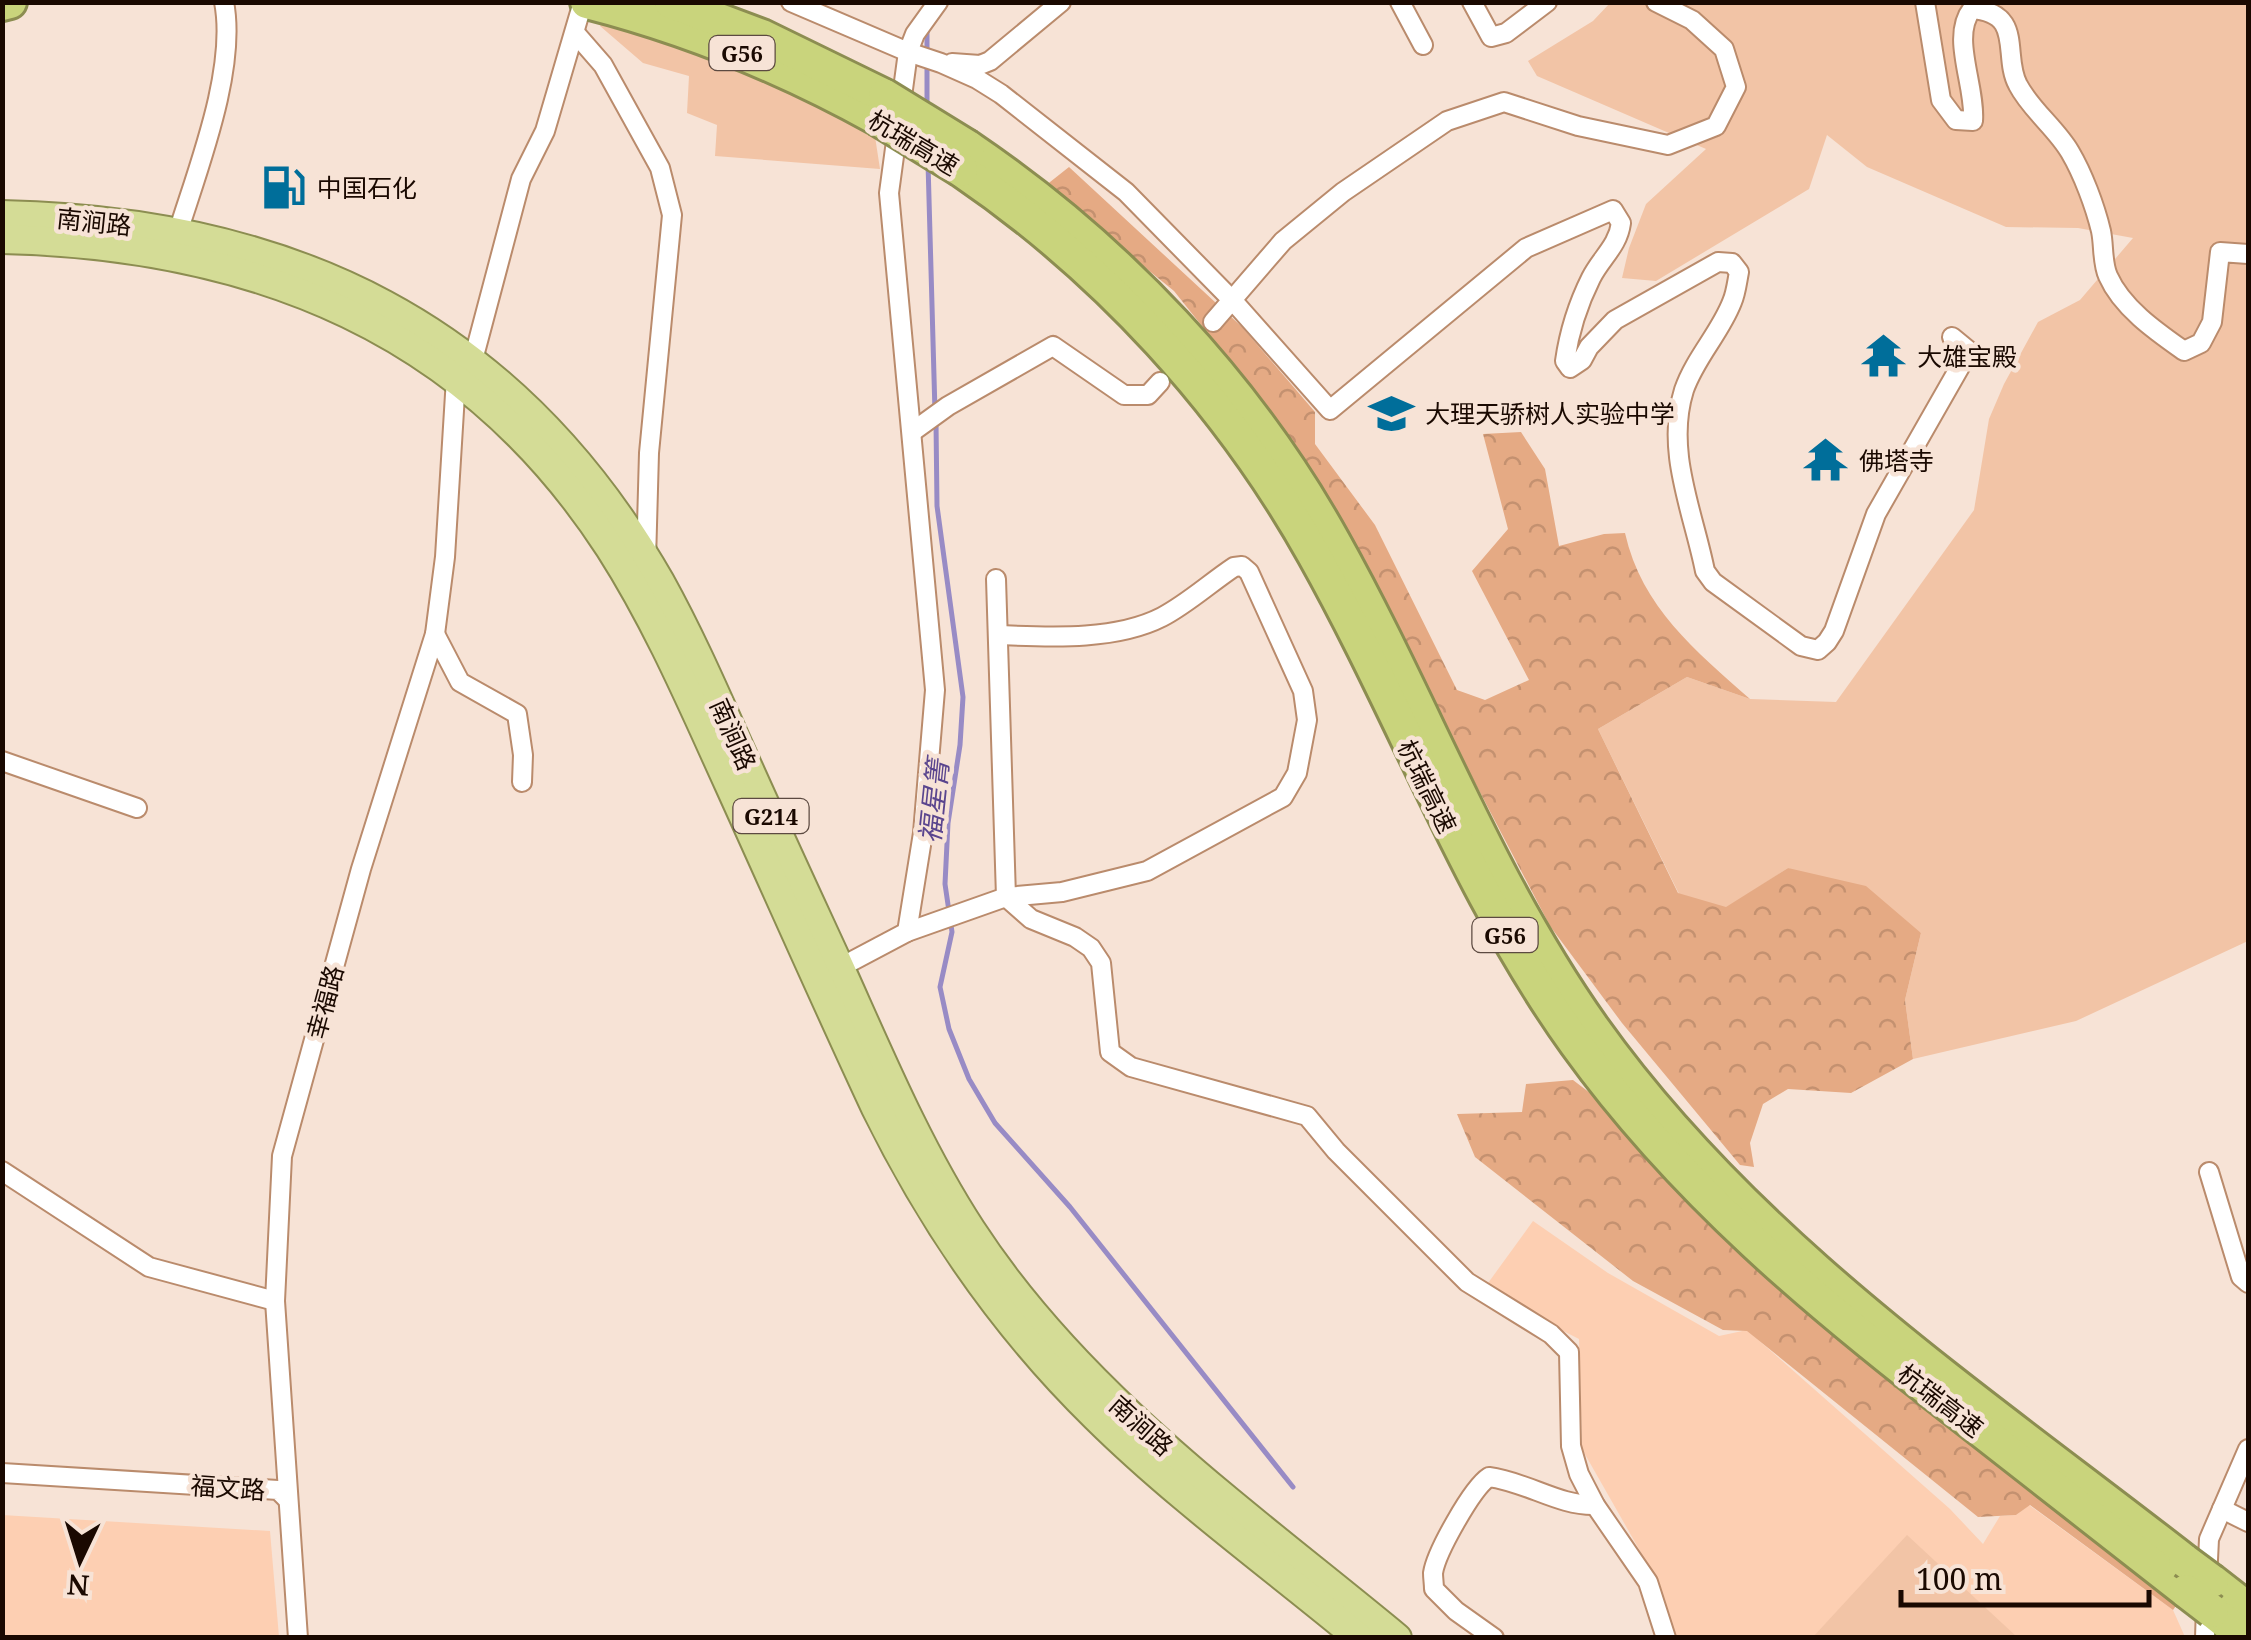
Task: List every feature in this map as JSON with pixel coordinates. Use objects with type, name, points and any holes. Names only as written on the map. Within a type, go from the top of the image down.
[{"type":"highway","points":[[2,4],[10,2]]},
{"type":"highway","name":"杭瑞高速","points":[[671,2],[779,44],[1056,213],[1131,281],[1208,363],[1270,440],[1304,491],[1348,567],[1488,855],[1538,943],[1612,1054],[1678,1134],[1752,1212],[2246,1638]]},
{"type":"highway","name":"杭瑞高速","points":[[590,3],[646,19],[881,108]]},
{"type":"highway","name":"南涧路","points":[[2,215],[105,220],[240,247],[331,279],[403,314],[465,369],[488,404],[550,468],[609,547],[637,593],[828,973],[980,1243],[1022,1299],[1112,1398],[1156,1439],[1397,1638]]},
{"type":"highway","name":"南涧路","points":[[2,240],[128,248],[234,271],[357,317],[424,355],[505,386],[600,490],[646,561],[715,690],[914,1182],[960,1256],[1003,1314],[1094,1415],[1140,1458],[1359,1638]]},
{"type":"highway","name":"杭瑞高速","points":[[2200,1596],[2248,1609]]},
{"type":"street","points":[[178,232],[207,140],[224,60],[224,2]]},
{"type":"street","points":[[791,2],[977,78],[1001,94],[1126,192],[1234,302],[1330,410],[1526,248],[1613,210],[1621,223],[1619,238],[1592,275],[1580,305],[1568,339],[1565,362],[1570,368],[1582,360],[1615,320],[1718,262],[1732,262],[1739,272],[1732,302],[1684,391],[1678,464],[1705,571],[1713,582],[1801,646],[1818,650],[1834,631],[1876,514],[1970,351],[1952,337]]},
{"type":"street","points":[[942,63],[980,65],[990,61],[1061,2]]},
{"type":"street","points":[[1400,2],[1423,45]]},
{"type":"street","points":[[1472,2],[1492,37],[1506,33],[1547,2]]},
{"type":"street","points":[[1213,322],[1284,242],[1344,192],[1447,121],[1504,102],[1578,126],[1668,146],[1716,126],[1736,87],[1724,49],[1692,20],[1656,2]]},
{"type":"street","points":[[1924,2],[1941,100],[1956,120],[1973,122],[1972,90],[1962,42],[1964,20],[1972,10],[1988,10],[2002,23],[2011,37],[2016,82],[2070,152],[2100,228],[2108,276],[2129,304],[2159,333],[2184,351],[2201,343],[2212,322],[2220,252],[2248,254]]},
{"type":"street","name":"幸福路","points":[[298,1638],[275,1301],[282,1156],[361,869],[434,634],[465,369],[521,179],[544,132],[590,3]]},
{"type":"street","points":[[907,932],[926,816],[935,690],[919,427],[889,193],[915,34],[939,3]]},
{"type":"street","points":[[576,34],[602,65],[660,168],[672,214],[649,453],[646,561]]},
{"type":"street","points":[[919,427],[1053,346],[1124,395],[1148,395],[1160,382]]},
{"type":"street","points":[[828,973],[907,932],[960,911],[1006,897],[1062,892],[1146,871],[1283,798],[1297,773],[1307,720],[1302,691],[1249,572],[1242,566],[1234,567],[1161,618],[1114,632],[998,635]]},
{"type":"street","points":[[996,579],[1006,897],[1030,919],[1075,937],[1091,948],[1101,962],[1110,1052],[1131,1067],[1307,1116],[1336,1151],[1467,1282],[1551,1334],[1569,1352],[1571,1446],[1579,1474],[1648,1582],[1666,1638]]},
{"type":"street","points":[[434,634],[460,682],[517,714],[522,782]]},
{"type":"street","points":[[2,761],[137,808]]},
{"type":"street","points":[[2,1171],[149,1267],[275,1301]]},
{"type":"street","points":[[2209,1172],[2241,1278],[2248,1283]]},
{"type":"street","points":[[2200,1596],[2209,1539],[2248,1449]]},
{"type":"street","name":"福文路","points":[[2,1474],[278,1490],[286,1498],[278,1502],[2,1486]]},
{"type":"street","points":[[1494,1638],[1456,1611],[1434,1589],[1433,1571],[1463,1509],[1482,1482],[1489,1476],[1516,1480],[1575,1505],[1596,1504]]},
{"type":"street","points":[[2222,1509],[2248,1522]]},
{"type":"shaded area","points":[[1610,3],[2248,3],[2248,941],[2076,1021],[1913,1059],[1905,1000],[1921,933],[1788,868],[1726,908],[1679,894],[1598,729],[1687,677],[1750,699],[1836,702],[1974,510],[1989,419],[2038,322],[2080,300],[2133,238],[2078,228],[2006,227],[1867,167],[1827,135],[1809,189],[1656,281],[1622,278],[1646,204],[1706,149],[1537,76],[1528,61],[1593,21]]},
{"type":"shaded area","points":[[606,19],[696,49],[874,130],[880,169],[715,156],[717,125],[687,113],[689,76],[643,63],[600,26]]},
{"type":"shaded area","points":[[1533,1221],[1608,1273],[1719,1336],[1747,1330],[1950,1509],[1983,1544],[2000,1516],[2016,1515],[2029,1505],[2173,1610],[2185,1637],[1675,1637],[1652,1572],[1582,1449],[1579,1339],[1483,1290]]},
{"type":"shaded area","points":[[2,1515],[270,1531],[279,1637],[3,1637]]},
{"type":"shaded area","points":[[1907,1535],[2017,1637],[1813,1637]]},
{"type":"green space","points":[[1069,167],[1242,327],[1315,412],[1315,444],[1375,525],[1457,690],[1485,700],[1529,680],[1472,571],[1508,529],[1483,434],[1521,432],[1545,469],[1559,546],[1604,534],[1625,533],[1644,584],[1673,626],[1750,699],[1687,677],[1598,729],[1678,893],[1726,907],[1788,868],[1866,886],[1921,933],[1905,1000],[1913,1059],[1851,1093],[1788,1089],[1763,1104],[1750,1143],[1754,1167],[1740,1165],[1622,1023],[1550,926],[1364,558],[1277,420],[1174,291],[1045,186]]},
{"type":"green space","points":[[1573,1080],[1628,1122],[2181,1599],[2173,1610],[2030,1505],[2016,1515],[1978,1517],[1747,1331],[1723,1330],[1633,1281],[1475,1157],[1457,1114],[1522,1112],[1526,1084]]},
{"type":"waterway","name":"福星箐","points":[[927,28],[927,52]]},
{"type":"waterway","name":"福星箐","points":[[927,63],[927,107]]},
{"type":"waterway","name":"福星箐","points":[[928,163],[935,412]]},
{"type":"waterway","name":"福星箐","points":[[936,422],[937,506],[963,697],[945,884],[952,932],[940,987],[949,1029],[969,1079],[995,1123],[1070,1207],[1293,1487]]},
{"type":"place","name":"中国石化","points":[[284,187]]},
{"type":"place","name":"大雄宝殿","points":[[1884,356]]},
{"type":"place","name":"大理天骄树人实验中学","points":[[1392,413]]},
{"type":"place","name":"佛塔寺","points":[[1826,460]]}]
